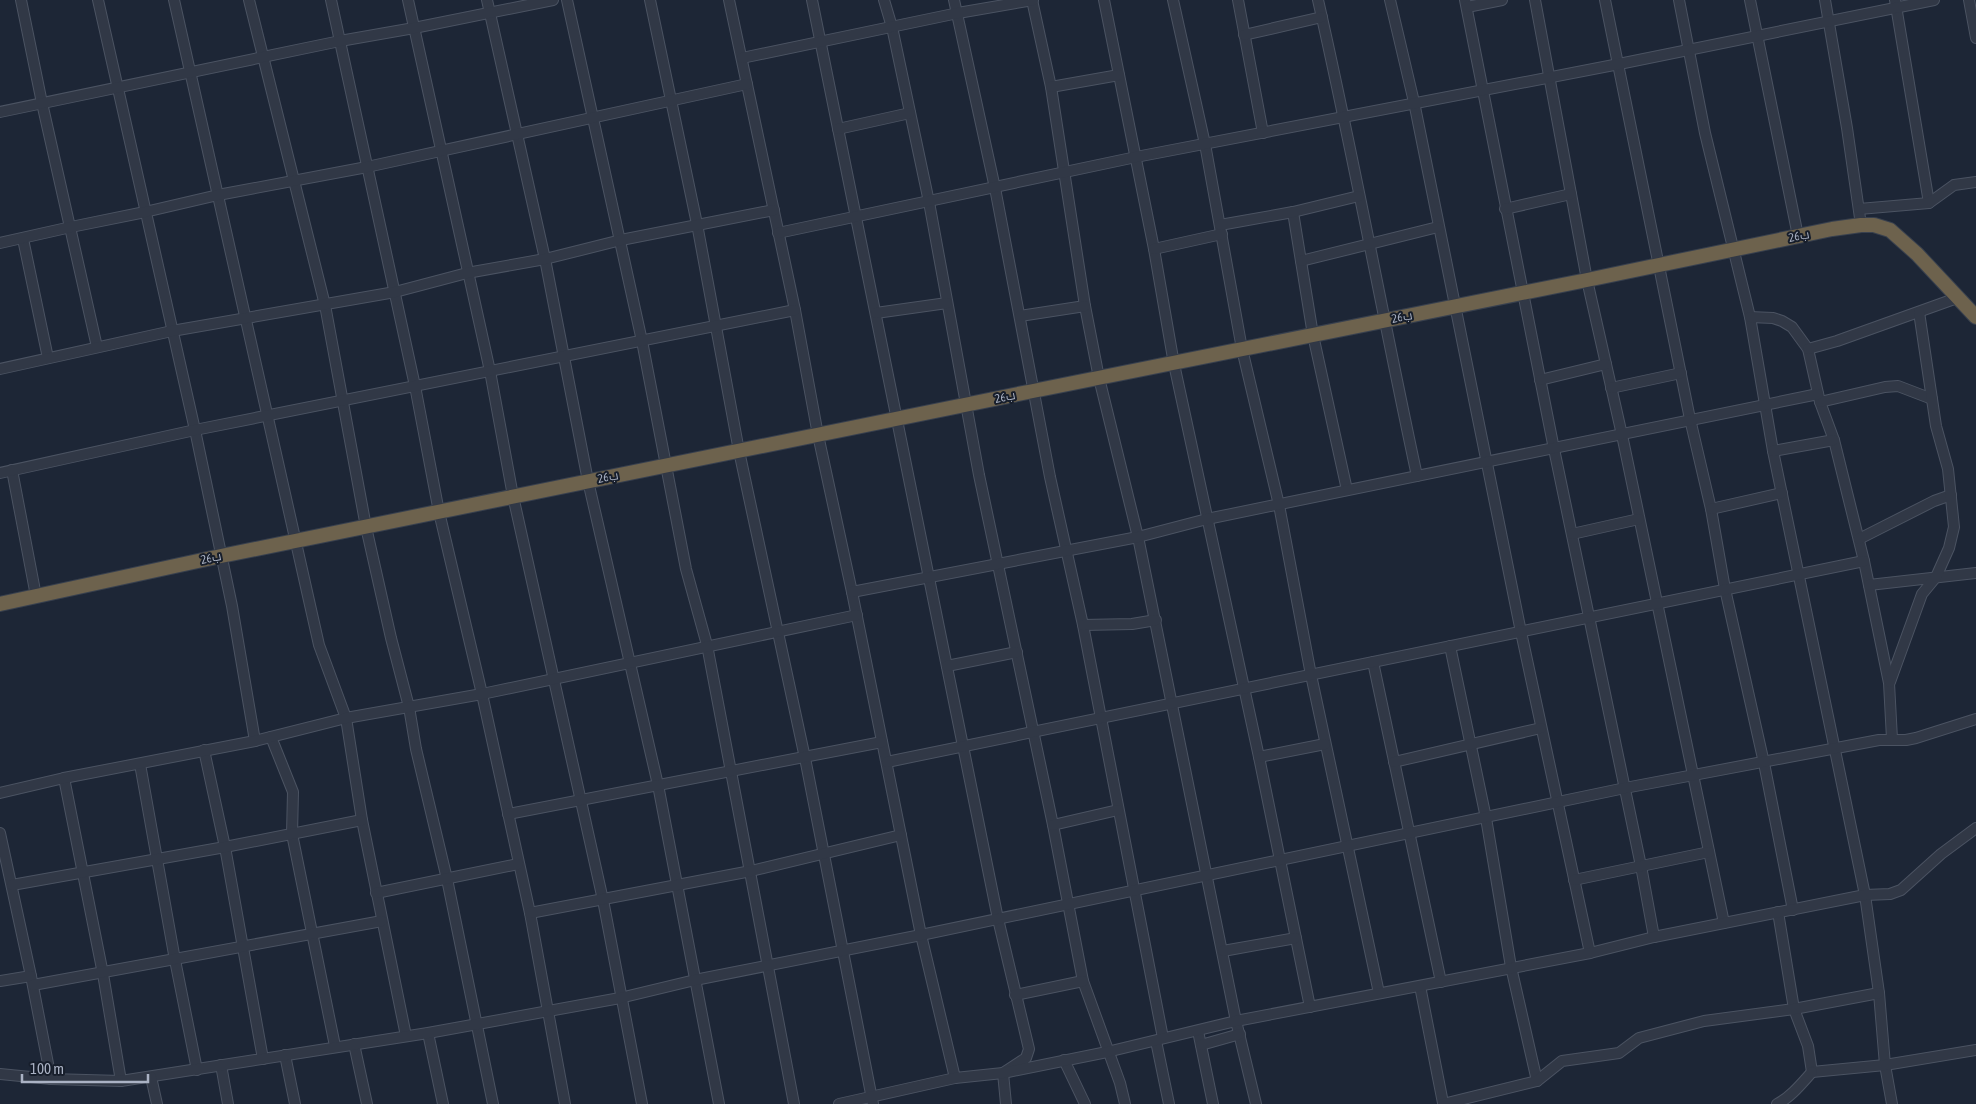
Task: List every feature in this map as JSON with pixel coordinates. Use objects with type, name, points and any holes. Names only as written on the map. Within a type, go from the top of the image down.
[{"type":"highway","name":"26ب","points":[[0,604],[513,496],[1174,364],[1732,249],[1861,225],[1874,225],[1890,230],[1917,254],[1976,317]]},
{"type":"street","points":[[21,0],[97,348]]},
{"type":"street","points":[[98,0],[116,87],[195,430],[232,606],[255,741]]},
{"type":"street","points":[[174,0],[319,645],[346,718],[362,820],[406,1036]]},
{"type":"street","points":[[249,0],[325,304],[366,527],[409,707],[416,749],[447,879],[493,1104]]},
{"type":"street","points":[[331,0],[415,386],[438,512],[482,694],[530,913],[565,1104]]},
{"type":"street","points":[[408,0],[490,371],[513,496],[603,900],[620,998],[642,1104]]},
{"type":"street","points":[[487,0],[545,259],[588,481],[658,785],[720,1104]]},
{"type":"street","points":[[0,112],[264,56],[554,0]]},
{"type":"street","points":[[567,0],[642,341],[686,569],[707,645],[794,1104]]},
{"type":"street","points":[[650,0],[697,224],[739,451],[805,758],[873,1101]]},
{"type":"street","points":[[729,0],[795,310],[818,435],[857,615],[921,935],[955,1078]]},
{"type":"street","points":[[812,0],[898,418],[962,746],[1015,995],[1026,1032],[1029,1049],[1026,1058],[1003,1073]]},
{"type":"street","points":[[884,0],[892,27],[929,202],[997,564],[1053,825],[1082,981],[1120,1083],[1125,1104]]},
{"type":"street","points":[[954,0],[995,188],[1033,391],[1102,718],[1134,890],[1169,1104]]},
{"type":"street","points":[[742,58],[958,13],[1032,0],[1051,87],[1066,173],[1085,306],[1099,378],[1138,537],[1156,620],[1236,1021],[1256,1104]]},
{"type":"street","points":[[1104,0],[1154,249],[1174,364],[1281,860],[1310,1007]]},
{"type":"street","points":[[1173,0],[1205,144],[1242,349],[1279,505],[1325,744],[1379,993]]},
{"type":"street","points":[[1238,0],[1263,133]]},
{"type":"street","points":[[1318,0],[1344,117],[1383,321],[1417,476]]},
{"type":"street","points":[[1390,0],[1414,102],[1521,632],[1590,953]]},
{"type":"street","points":[[1502,0],[1466,4],[1540,380],[1641,866],[1654,937]]},
{"type":"street","points":[[1535,0],[1586,280],[1622,435],[1724,923]]},
{"type":"street","points":[[1606,0],[1658,264],[1711,509],[1725,589],[1764,763],[1793,910]]},
{"type":"street","points":[[1679,0],[1705,133],[1750,317],[1773,451],[1865,895],[1879,993],[1885,1065],[1892,1104]]},
{"type":"street","points":[[1750,0],[1798,236]]},
{"type":"street","points":[[1825,0],[1847,128],[1861,225]]},
{"type":"street","points":[[778,233],[856,218],[1136,157],[1414,102],[1550,78],[1829,22],[1895,4],[1934,0]]},
{"type":"street","points":[[1969,0],[1976,38]]},
{"type":"street","points":[[1895,4],[1929,203]]},
{"type":"street","points":[[1244,35],[1322,17]]},
{"type":"street","points":[[1051,87],[1119,75]]},
{"type":"street","points":[[0,244],[218,195],[367,167],[747,84]]},
{"type":"street","points":[[838,129],[910,113]]},
{"type":"street","points":[[1859,208],[1929,203],[1954,185],[1976,182]]},
{"type":"street","points":[[1506,209],[1571,194]]},
{"type":"street","points":[[1154,249],[1221,230],[1359,196]]},
{"type":"street","points":[[0,368],[172,331],[395,292],[467,273],[545,259],[620,240],[774,210]]},
{"type":"street","points":[[1294,212],[1313,335],[1347,490]]},
{"type":"street","points":[[1301,262],[1438,227]]},
{"type":"street","points":[[23,239],[48,358]]},
{"type":"street","points":[[1808,349],[1837,341],[1957,298]]},
{"type":"street","points":[[876,313],[947,303]]},
{"type":"street","points":[[1020,316],[1085,306]]},
{"type":"street","points":[[0,473],[195,430],[795,310]]},
{"type":"street","points":[[1889,683],[1922,594],[1936,577],[1949,548],[1954,527],[1948,469],[1936,426],[1919,312]]},
{"type":"street","points":[[1750,317],[1773,318],[1782,321],[1796,333],[1808,349],[1819,398],[1834,440],[1864,561],[1889,683],[1892,739]]},
{"type":"street","points":[[1540,380],[1606,364]]},
{"type":"street","points":[[1611,388],[1681,373]]},
{"type":"street","points":[[852,592],[1138,537],[1207,519],[1622,435],[1764,404],[1898,386],[1932,399]]},
{"type":"street","points":[[1773,451],[1834,440]]},
{"type":"street","points":[[12,470],[36,596]]},
{"type":"street","points":[[1711,509],[1782,493]]},
{"type":"street","points":[[1858,539],[1951,495]]},
{"type":"street","points":[[1572,534],[1639,519]]},
{"type":"street","points":[[887,762],[1864,561]]},
{"type":"street","points":[[1869,585],[1976,572]]},
{"type":"street","points":[[0,792],[255,741],[346,718],[482,694],[707,645],[857,615]]},
{"type":"street","points":[[1083,625],[1132,624],[1156,620]]},
{"type":"street","points":[[1450,646],[1486,818],[1511,967],[1537,1081]]},
{"type":"street","points":[[947,666],[1017,652]]},
{"type":"street","points":[[1373,662],[1440,982]]},
{"type":"street","points":[[0,1074],[51,1079],[121,1081],[335,1046],[428,1033],[620,998],[696,980],[1347,848],[1625,788],[1835,748],[1892,739],[1906,740],[1916,738],[1976,719]]},
{"type":"street","points":[[1394,762],[1541,728]]},
{"type":"street","points":[[271,737],[293,792],[292,834],[335,1046]]},
{"type":"street","points":[[508,814],[882,742]]},
{"type":"street","points":[[1259,757],[1325,744]]},
{"type":"street","points":[[204,750],[226,847],[263,1059]]},
{"type":"street","points":[[140,764],[196,1070]]},
{"type":"street","points":[[64,778],[103,974],[121,1081]]},
{"type":"street","points":[[1053,825],[1118,810]]},
{"type":"street","points":[[12,885],[226,847],[362,820]]},
{"type":"street","points":[[839,1104],[873,1101],[955,1078],[1003,1073],[1107,1052],[1236,1021],[1590,953],[1654,937],[1778,912],[1865,895],[1890,894],[1901,890],[1941,854],[1976,828]]},
{"type":"street","points":[[0,834],[51,1079]]},
{"type":"street","points":[[530,913],[751,871],[901,836]]},
{"type":"street","points":[[1574,880],[1709,852]]},
{"type":"street","points":[[376,893],[518,864]]},
{"type":"street","points":[[1778,912],[1794,1009],[1808,1046],[1812,1072]]},
{"type":"street","points":[[0,981],[32,981],[103,974],[242,946],[382,921]]},
{"type":"street","points":[[1223,951],[1296,938]]},
{"type":"street","points":[[1015,995],[1082,981]]},
{"type":"street","points":[[1420,986],[1443,1103],[1537,1081],[1562,1061],[1619,1053],[1639,1038],[1704,1021],[1794,1009],[1879,993]]},
{"type":"street","points":[[1198,1031],[1213,1104]]},
{"type":"street","points":[[428,1033],[443,1104]]},
{"type":"street","points":[[1201,1045],[1240,1034]]},
{"type":"street","points":[[354,1044],[368,1104]]},
{"type":"street","points":[[1777,1104],[1783,1101],[1812,1072],[1885,1065],[1976,1050]]},
{"type":"street","points":[[285,1055],[295,1104]]},
{"type":"street","points":[[1064,1060],[1085,1104]]},
{"type":"street","points":[[221,1065],[228,1104]]},
{"type":"street","points":[[1003,1073],[1006,1104]]},
{"type":"street","points":[[151,1077],[157,1104]]}]
